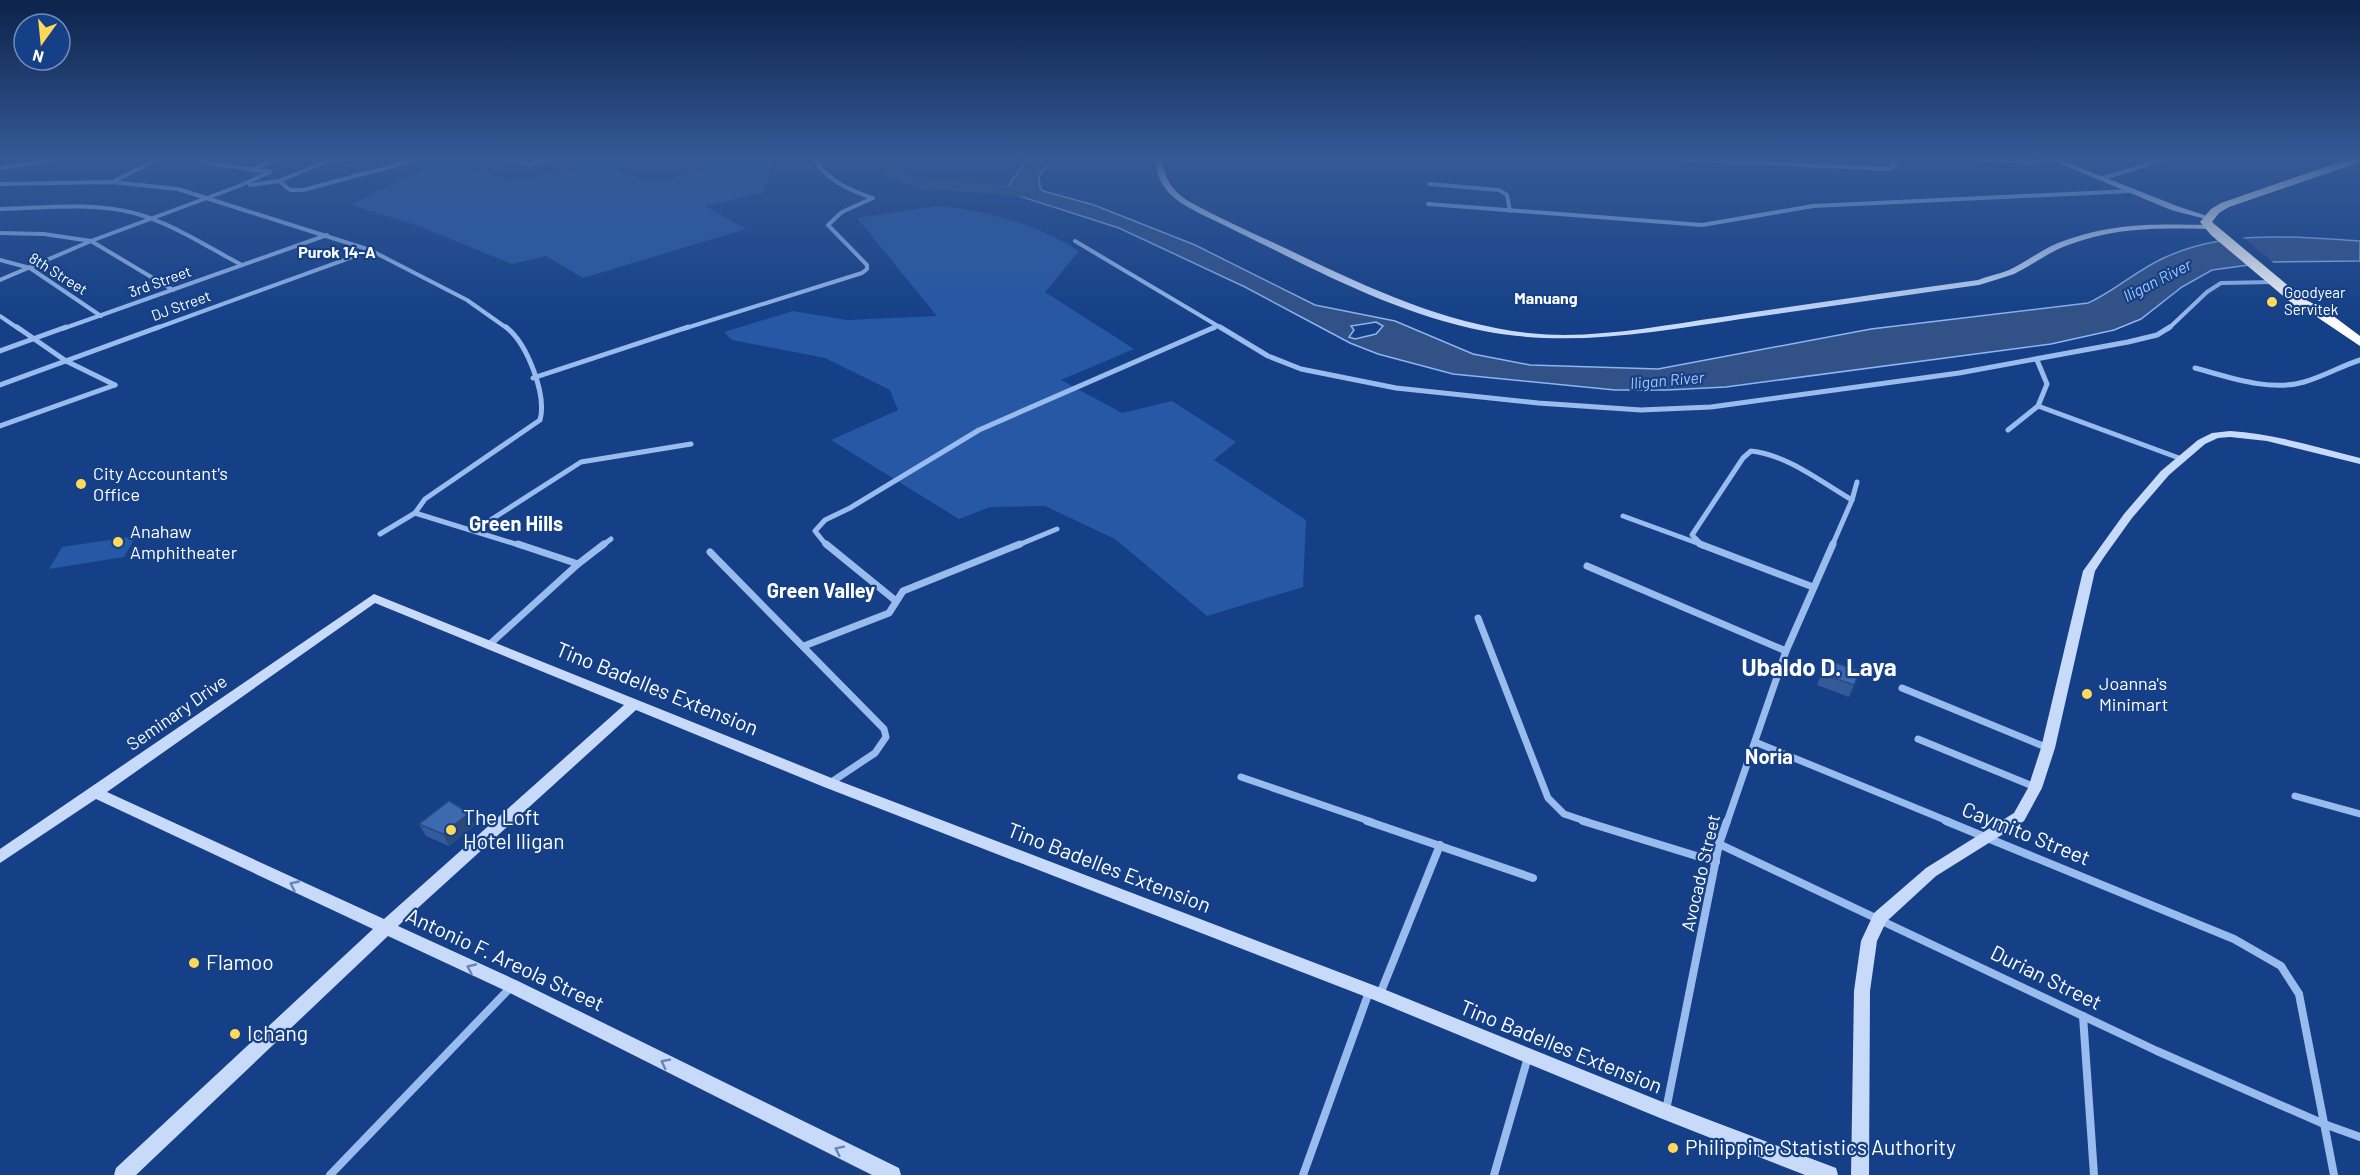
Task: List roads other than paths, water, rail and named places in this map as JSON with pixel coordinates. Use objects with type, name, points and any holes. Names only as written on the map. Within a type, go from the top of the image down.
[{"type":"highway","points":[[2211,226],[2219,214]]},
{"type":"highway","points":[[2211,226],[2232,233],[2299,302],[2319,312],[2360,342]]},
{"type":"highway","points":[[2211,226],[2276,280]]},
{"type":"street","points":[[127,214],[151,218],[242,265]]},
{"type":"street","points":[[0,280],[162,214]]},
{"type":"street","points":[[258,214],[370,250],[418,273],[467,300],[512,332],[529,356],[543,409],[540,420],[425,499],[415,513],[380,534]]},
{"type":"street","points":[[533,378],[787,295],[862,273],[867,269],[867,265],[828,225],[832,218],[839,214]]},
{"type":"street","points":[[1211,214],[1319,266],[1430,314],[1476,327],[1518,335],[1595,335],[1635,332],[1927,291],[1979,282],[2011,272],[2058,246],[2121,228],[2211,226]]},
{"type":"street","points":[[1549,214],[1702,225],[1767,214]]},
{"type":"street","points":[[2186,214],[2211,226]]},
{"type":"street","points":[[0,233],[44,234],[91,241],[173,290]]},
{"type":"street","name":"3rd Street","points":[[0,351],[327,235]]},
{"type":"street","points":[[1075,242],[1268,357],[1301,369],[1332,377],[1396,387],[1538,403],[1641,410],[1711,406],[1802,396],[2072,354],[2157,335],[2171,327],[2207,292],[2221,283],[2276,280]]},
{"type":"street","name":"DJ Street","points":[[0,385],[370,250]]},
{"type":"street","name":"8th Street","points":[[0,260],[30,268],[100,316]]},
{"type":"street","points":[[0,316],[36,338],[66,361],[115,385],[0,426]]},
{"type":"street","points":[[896,601],[831,550],[815,531],[825,520],[850,508],[979,430],[1216,327]]},
{"type":"street","points":[[2008,430],[2038,406],[2047,384],[2037,360]]},
{"type":"street","points":[[2195,368],[2259,382],[2286,385],[2302,383],[2360,360]]},
{"type":"street","points":[[2038,406],[2179,458]]},
{"type":"street","points":[[1860,1175],[1862,991],[1869,941],[1880,918],[1931,872],[2019,817],[2035,788],[2048,748],[2089,571],[2100,551],[2179,458],[2201,441],[2216,435],[2270,439],[2360,461]]},
{"type":"street","points":[[475,530],[582,462],[691,444]]},
{"type":"street","points":[[1698,543],[1692,535],[1743,458],[1751,451],[1762,451],[1778,458],[1852,500]]},
{"type":"street","name":"Avocado Street","points":[[1666,1112],[1719,844],[1786,651],[1852,500],[1857,482]]},
{"type":"street","points":[[415,513],[578,564]]},
{"type":"street","points":[[1623,516],[1813,587]]},
{"type":"street","points":[[804,646],[890,613],[903,591],[1057,529]]},
{"type":"street","points":[[490,644],[578,564],[611,539]]},
{"type":"street","points":[[710,552],[884,729],[886,737],[875,753],[829,783]]},
{"type":"street","points":[[1587,567],[1786,651]]},
{"type":"street","name":"Tino Badelles Extension","points":[[374,598],[829,783],[1374,993],[1666,1112],[1829,1175]]},
{"type":"street","name":"Seminary Drive","points":[[0,857],[177,737],[374,598]]},
{"type":"street","points":[[1478,618],[1537,774],[1554,806],[1564,814],[1584,822],[1716,862]]},
{"type":"street","points":[[1902,688],[2048,748]]},
{"type":"street","points":[[123,1175],[385,928],[635,703]]},
{"type":"street","points":[[1917,739],[2035,788]]},
{"type":"street","name":"Caymito Street","points":[[1755,742],[2234,939],[2281,966],[2300,994],[2324,1124]]},
{"type":"street","points":[[1240,777],[1533,878]]},
{"type":"street","name":"Antonio F. Areola Street","points":[[95,792],[512,986],[892,1175]]},
{"type":"street","points":[[2295,796],[2360,814]]},
{"type":"street","name":"Durian Street","points":[[1719,844],[1880,918],[2168,1056],[2324,1124],[2360,1137]]},
{"type":"street","points":[[1303,1175],[1374,993],[1440,845]]},
{"type":"street","points":[[330,1175],[512,986]]},
{"type":"street","points":[[2084,1016],[2094,1175]]},
{"type":"street","points":[[1494,1175],[1528,1056]]},
{"type":"street","points":[[2324,1124],[2334,1175]]},
{"type":"water","name":"Iligan River","points":[[1075,214],[1116,214],[1195,245],[1315,305],[1395,321],[1473,354],[1530,365],[1658,369],[1871,329],[2088,303],[2166,257],[2213,242],[2262,237],[2360,241],[2360,261],[2271,262],[2212,270],[2182,287],[2141,319],[2114,330],[2051,344],[1726,387],[1615,390],[1453,374],[1378,354],[1350,343],[1245,287],[1119,228]],"holes":[[[1376,322],[1383,326],[1376,334],[1355,339],[1349,337],[1354,330],[1351,326]]]},
{"type":"place","name":"Goodyear Servitek","points":[[2272,302]]},
{"type":"place","name":"City Accountant's Office","points":[[81,484]]},
{"type":"place","name":"Anahaw Amphitheater","points":[[118,542]]},
{"type":"place","name":"Joanna's Minimart","points":[[2087,694]]},
{"type":"place","name":"The Loft Hotel Iligan","points":[[451,830]]},
{"type":"place","name":"Flamoo","points":[[194,963]]},
{"type":"place","name":"Ichang","points":[[235,1034]]},
{"type":"place","name":"Philippine Statistics Authority","points":[[1673,1148]]},
{"type":"district","name":"Purok 14-A","points":[[337,252]]},
{"type":"district","name":"Manuang","points":[[1546,298]]},
{"type":"district","name":"Green Hills","points":[[516,524]]},
{"type":"district","name":"Green Valley","points":[[821,591]]},
{"type":"district","name":"Ubaldo D. Laya","points":[[1819,668]]},
{"type":"district","name":"Noria","points":[[1769,757]]}]
